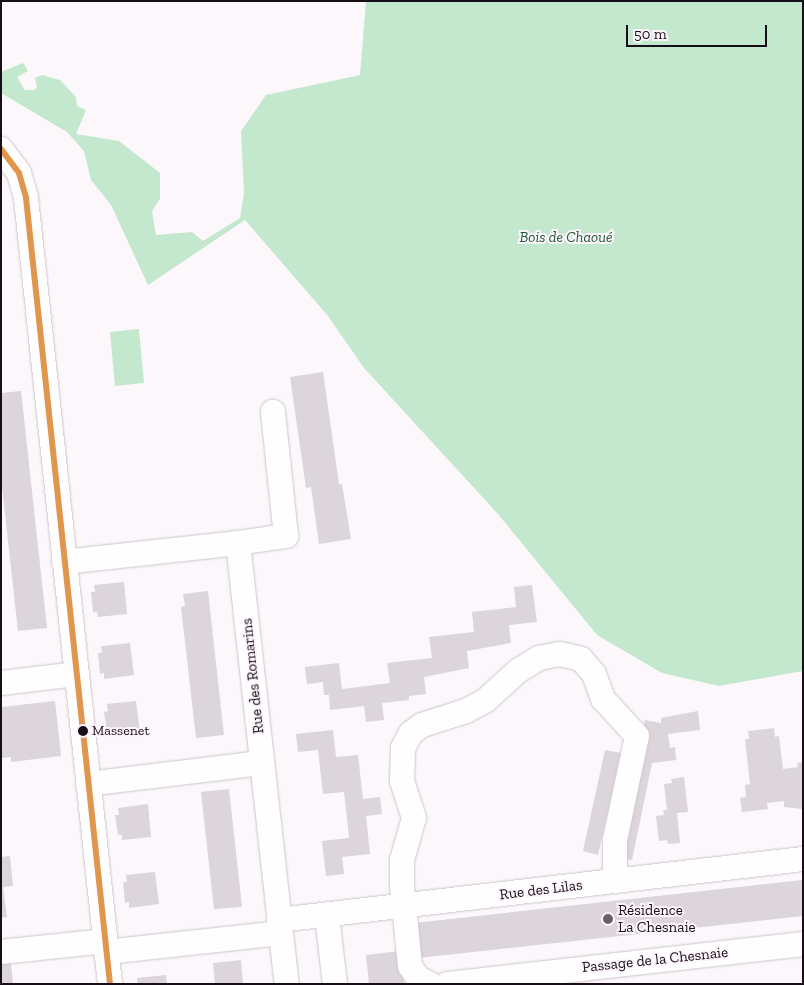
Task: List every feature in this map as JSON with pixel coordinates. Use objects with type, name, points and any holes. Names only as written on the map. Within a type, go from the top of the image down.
[{"type":"street","points":[[1,149],[19,173],[26,198],[110,984]]},
{"type":"street","points":[[64,562],[286,536],[273,412]]},
{"type":"street","name":"Rue des Romarins","points":[[238,543],[287,984]]},
{"type":"street","points":[[430,984],[418,978],[410,966],[402,860],[414,818],[402,781],[400,759],[411,733],[422,725],[485,701],[518,671],[540,658],[560,654],[581,659],[594,674],[603,699],[636,736],[616,840],[615,881]]},
{"type":"street","points":[[1,683],[76,674]]},
{"type":"street","points":[[88,784],[262,764]]},
{"type":"street","name":"Rue des Lilas","points":[[1,952],[105,947],[280,926],[327,916],[404,906],[803,859]]},
{"type":"street","points":[[327,916],[335,984]]},
{"type":"street","name":"Passage de la Chesnaie","points":[[447,984],[803,944]]},
{"type":"green space","name":"Bois de Chaoué","points":[[366,1],[803,1],[803,671],[719,686],[662,673],[597,635],[498,514],[364,368],[328,316],[245,220],[148,285],[111,205],[91,180],[84,151],[67,132],[1,93],[1,72],[23,63],[28,71],[17,77],[25,90],[34,90],[37,87],[35,78],[42,75],[60,80],[76,97],[77,106],[86,110],[76,134],[119,141],[160,173],[160,199],[152,211],[156,235],[192,232],[203,241],[240,218],[244,193],[241,131],[266,95],[360,75]]},
{"type":"green space","points":[[139,329],[144,383],[115,386],[110,332]]},
{"type":"building","points":[[323,372],[339,484],[342,484],[351,539],[319,544],[311,487],[306,488],[290,377]]},
{"type":"building","points":[[21,391],[47,628],[18,631],[1,478],[1,393]]},
{"type":"building","points":[[124,582],[127,614],[98,617],[97,612],[93,612],[91,592],[95,592],[94,585]]},
{"type":"building","points":[[532,585],[537,622],[509,625],[511,643],[467,651],[469,668],[424,677],[426,694],[409,696],[409,700],[382,703],[384,720],[366,722],[364,706],[330,710],[329,695],[324,695],[323,682],[307,684],[305,667],[339,663],[342,689],[390,683],[387,663],[432,658],[429,637],[474,632],[472,612],[516,607],[514,587]]},
{"type":"building","points":[[208,591],[224,735],[196,738],[181,607],[185,606],[183,594]]},
{"type":"building","points":[[130,643],[134,675],[104,679],[104,673],[100,674],[98,653],[102,653],[101,646]]},
{"type":"building","points":[[55,701],[61,756],[11,762],[11,757],[1,758],[1,707]]},
{"type":"building","points":[[136,701],[140,733],[111,737],[110,731],[107,732],[104,712],[108,711],[107,704]]},
{"type":"building","points":[[698,711],[700,730],[668,734],[670,748],[675,747],[676,760],[652,763],[632,860],[615,856],[645,720],[661,723],[661,718]]},
{"type":"building","points":[[774,728],[775,737],[779,736],[783,769],[798,767],[797,763],[803,762],[803,809],[784,807],[784,801],[767,803],[768,809],[742,812],[740,798],[746,797],[745,785],[750,784],[745,739],[749,739],[748,731]]},
{"type":"building","points":[[333,730],[336,757],[358,755],[363,799],[380,797],[382,814],[366,816],[370,854],[342,857],[344,874],[326,876],[322,841],[349,838],[344,792],[323,794],[318,750],[298,752],[296,734]]},
{"type":"building","points":[[605,750],[621,753],[598,855],[583,851]]},
{"type":"building","points":[[684,777],[688,812],[677,813],[680,843],[668,844],[667,840],[659,841],[656,816],[664,815],[663,810],[667,810],[664,784],[672,783],[671,779]]},
{"type":"building","points":[[229,789],[242,907],[214,909],[201,792]]},
{"type":"building","points":[[148,804],[151,837],[122,840],[122,835],[118,835],[115,815],[119,815],[118,808]]},
{"type":"building","points":[[10,856],[13,886],[3,887],[7,917],[1,918],[1,857]]},
{"type":"building","points":[[155,872],[159,904],[129,908],[129,902],[125,903],[123,882],[127,882],[126,875]]},
{"type":"building","name":"Résidence La Chesnaie","points":[[803,880],[803,916],[418,958],[414,923]]},
{"type":"building","points":[[400,951],[404,984],[369,984],[366,955]]},
{"type":"building","points":[[241,960],[243,984],[215,984],[213,963]]},
{"type":"building","points":[[11,963],[13,984],[1,984],[1,964]]},
{"type":"building","points":[[166,975],[167,984],[138,984],[137,978]]},
{"type":"transit line","points":[[1,149],[19,173],[26,198],[110,984]]},
{"type":"place","name":"Massenet","points":[[83,731]]},
{"type":"place","name":"Résidence La Chesnaie","points":[[608,919]]}]
